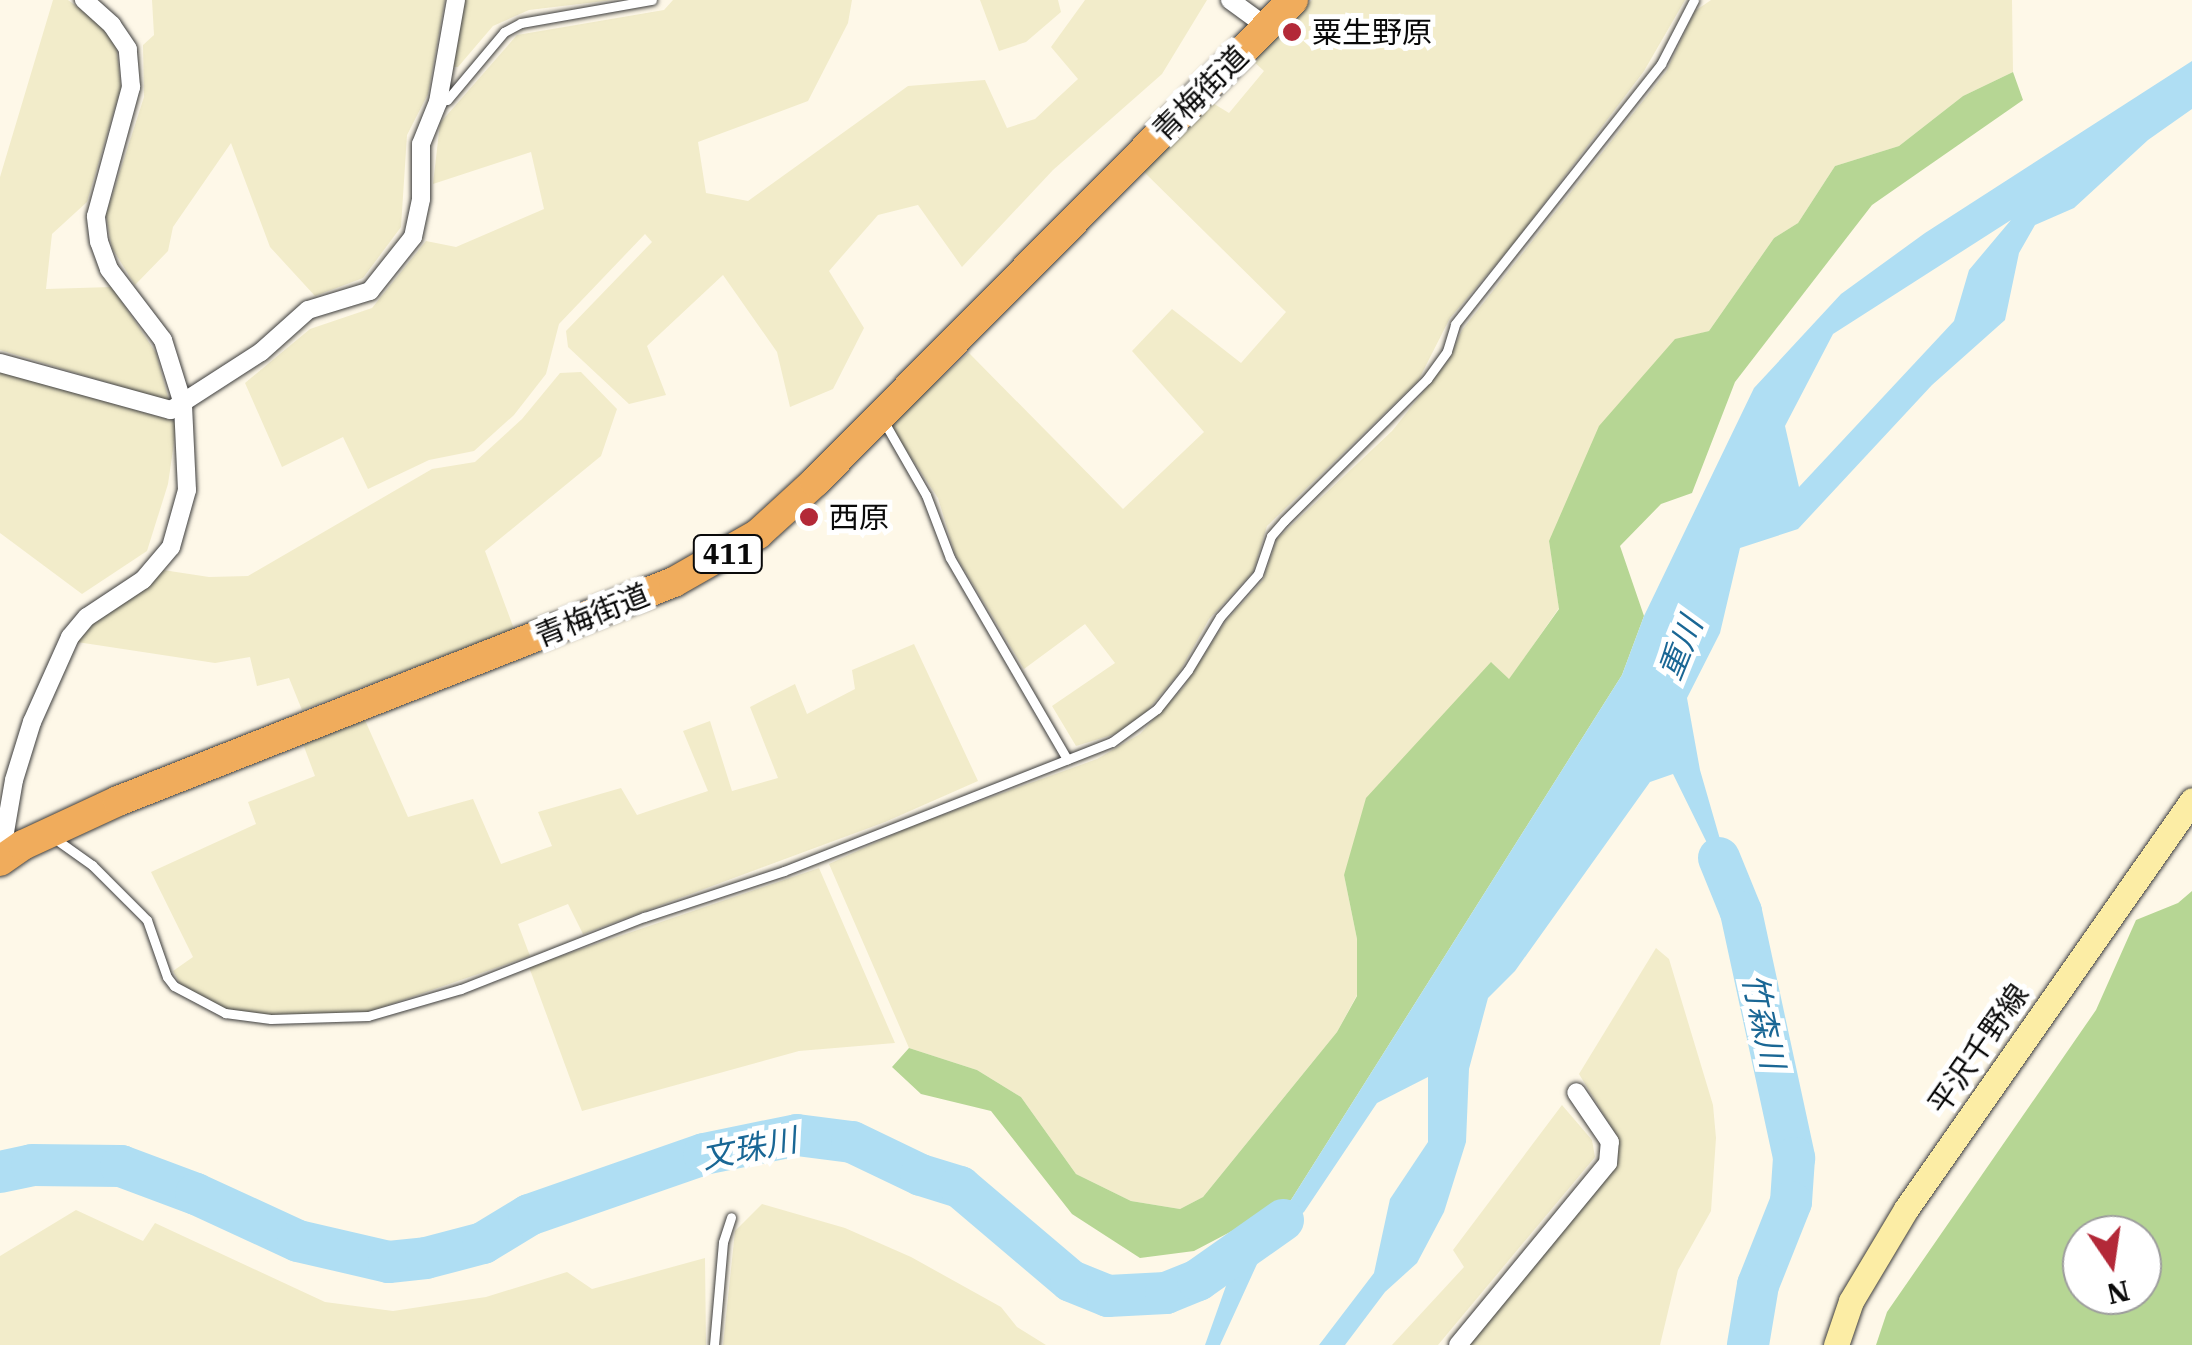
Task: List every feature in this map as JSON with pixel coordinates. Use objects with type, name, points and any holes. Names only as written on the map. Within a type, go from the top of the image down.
[{"type":"highway","name":"青梅街道","points":[[0,861],[47,833],[118,801],[674,582],[758,534],[881,416],[1293,0]]},
{"type":"main road","name":"平沢千野線","points":[[1836,1345],[1850,1302],[1906,1209],[2192,800]]},
{"type":"street","points":[[0,861],[5,816],[18,765],[70,637],[88,618],[143,580],[171,547],[187,490],[183,404],[163,340],[109,268],[100,242],[96,216],[131,87],[128,49],[112,25],[84,0]]},
{"type":"street","points":[[0,363],[171,410],[261,352],[308,310],[370,291],[413,237],[421,199],[421,144],[438,102],[456,0]]},
{"type":"street","points":[[1230,0],[1266,26]]},
{"type":"street","points":[[1458,1345],[1608,1163],[1610,1142],[1576,1092]]},
{"type":"lane","points":[[438,102],[447,100],[504,32],[521,23],[652,0]]},
{"type":"lane","points":[[47,833],[92,865],[147,920],[166,977],[174,986],[225,1014],[271,1019],[368,1016],[461,989],[644,917],[784,871],[1112,742],[1157,709],[1188,670],[1220,617],[1258,574],[1271,536],[1427,379],[1447,351],[1455,324],[1661,64],[1694,0]]},
{"type":"lane","points":[[881,416],[926,495],[950,558],[1067,759]]},
{"type":"lane","points":[[714,1345],[723,1242],[731,1217]]},
{"type":"shaded area","points":[[53,0],[68,0],[95,20],[116,45],[121,87],[87,202],[52,234],[46,289],[112,287],[156,353],[169,401],[0,350],[0,177]]},
{"type":"shaded area","points":[[152,0],[445,0],[428,94],[407,135],[401,227],[363,278],[315,296],[270,247],[231,143],[173,227],[168,251],[135,285],[112,248],[106,215],[144,97],[143,45],[154,35]]},
{"type":"shaded area","points":[[464,0],[613,0],[529,10],[493,26],[458,67],[452,67]]},
{"type":"shaded area","points":[[673,0],[852,0],[848,23],[808,101],[698,142],[706,193],[748,201],[908,86],[985,80],[1007,128],[1035,119],[1078,79],[1051,47],[1085,0],[1207,0],[1162,74],[1053,170],[962,267],[918,205],[878,215],[829,271],[864,328],[833,389],[790,407],[777,352],[723,275],[647,346],[666,395],[629,404],[568,347],[566,331],[652,242],[645,234],[559,324],[546,374],[514,415],[474,451],[429,460],[368,489],[343,437],[282,467],[245,383],[310,329],[372,308],[426,241],[456,247],[544,209],[531,152],[433,184],[440,123],[517,35],[664,10]]},
{"type":"shaded area","points":[[980,0],[1058,0],[1061,12],[1026,42],[999,51]]},
{"type":"shaded area","points":[[1312,0],[1685,0],[1644,71],[1514,243],[1450,318],[1418,381],[1267,526],[1253,572],[1209,619],[1179,673],[1146,712],[1115,734],[1076,746],[1052,706],[1115,663],[1085,624],[1024,669],[955,554],[938,498],[889,424],[969,353],[1123,509],[1204,432],[1132,351],[1172,309],[1241,363],[1286,312],[1140,168],[1211,102],[1229,113],[1264,71],[1251,59]]},
{"type":"shaded area","points":[[1711,0],[2012,0],[2013,72],[1963,96],[1899,146],[1835,166],[1798,223],[1774,238],[1709,331],[1675,340],[1549,541],[1559,608],[1509,680],[1492,663],[1344,875],[1357,939],[1357,995],[1337,1032],[1203,1197],[1180,1209],[1131,1201],[1076,1174],[1021,1097],[977,1070],[909,1048],[829,864],[912,826],[1097,759],[1140,734],[1183,688],[1225,622],[1263,580],[1277,539],[1392,431],[1448,361],[1462,330],[1666,72],[1695,11]]},
{"type":"shaded area","points":[[0,371],[177,422],[168,484],[147,551],[82,594],[0,533]]},
{"type":"shaded area","points":[[581,372],[617,409],[601,456],[485,551],[514,629],[302,710],[289,678],[257,686],[250,657],[215,663],[77,642],[84,628],[163,570],[209,577],[248,576],[432,469],[475,462],[522,419],[560,373]]},
{"type":"shaded area","points":[[914,644],[978,781],[885,822],[583,934],[568,904],[518,924],[530,956],[368,1012],[276,1016],[228,1010],[182,987],[173,971],[193,957],[151,872],[256,824],[248,802],[315,776],[303,744],[364,718],[408,817],[473,799],[501,864],[552,846],[538,812],[621,788],[637,815],[708,791],[683,731],[710,721],[732,791],[778,778],[750,707],[795,684],[807,714],[855,689],[852,670]]},
{"type":"shaded area","points":[[819,868],[895,1043],[799,1051],[582,1111],[529,967]]},
{"type":"shaded area","points":[[1656,948],[1669,959],[1713,1105],[1716,1138],[1711,1211],[1678,1270],[1660,1345],[1469,1345],[1618,1163],[1617,1136],[1579,1074]]},
{"type":"shaded area","points":[[1562,1105],[1592,1140],[1595,1157],[1438,1345],[1392,1345],[1464,1267],[1453,1250]]},
{"type":"shaded area","points":[[762,1204],[845,1228],[911,1257],[1001,1307],[1017,1327],[1046,1345],[723,1345],[735,1231]]},
{"type":"shaded area","points":[[76,1210],[143,1241],[155,1223],[325,1302],[393,1311],[486,1297],[567,1272],[592,1289],[705,1258],[706,1345],[0,1345],[0,1256]]},
{"type":"green space","points":[[2013,72],[2023,100],[1872,205],[1735,382],[1692,493],[1661,504],[1620,546],[1644,616],[1622,675],[1291,1200],[1194,1251],[1140,1258],[1072,1214],[991,1111],[921,1094],[892,1067],[909,1048],[977,1070],[1021,1097],[1076,1174],[1131,1201],[1180,1209],[1203,1197],[1337,1032],[1357,996],[1357,939],[1344,875],[1366,798],[1491,662],[1509,679],[1559,609],[1549,541],[1599,426],[1675,339],[1709,331],[1774,238],[1798,223],[1835,166],[1899,146],[1963,96]]},
{"type":"green space","points":[[2192,891],[2192,1345],[1876,1345],[1887,1312],[2096,1010],[2136,920],[2178,903]]},
{"type":"water","name":"重川","points":[[2192,61],[2192,109],[2148,140],[2074,208],[2035,225],[2019,253],[2005,320],[1932,385],[1798,529],[1740,548],[1720,633],[1687,698],[1700,770],[1741,912],[1673,774],[1650,782],[1515,971],[1488,998],[1469,1069],[1466,1142],[1444,1212],[1417,1263],[1385,1292],[1345,1345],[1319,1345],[1374,1273],[1390,1199],[1428,1142],[1428,1077],[1377,1103],[1304,1212],[1268,1240],[1220,1345],[1205,1345],[1243,1238],[1291,1200],[1622,675],[1644,616],[1754,388],[1841,294],[1925,233]],"holes":[[[2011,220],[1969,270],[1954,321],[1799,487],[1785,426],[1833,334]]]},
{"type":"waterway","name":"竹森川","points":[[1719,858],[1741,912],[1794,1158],[1791,1202],[1758,1285],[1748,1345]]},
{"type":"waterway","name":"文珠川","points":[[0,1172],[32,1165],[121,1166],[196,1194],[298,1241],[389,1262],[426,1258],[483,1243],[529,1215],[704,1154],[797,1135],[852,1142],[921,1175],[960,1187],[1071,1281],[1108,1296],[1166,1293],[1198,1280],[1283,1220]]},
{"type":"place","name":"粟生野原","points":[[1292,32]]},
{"type":"place","name":"西原","points":[[809,517]]}]
